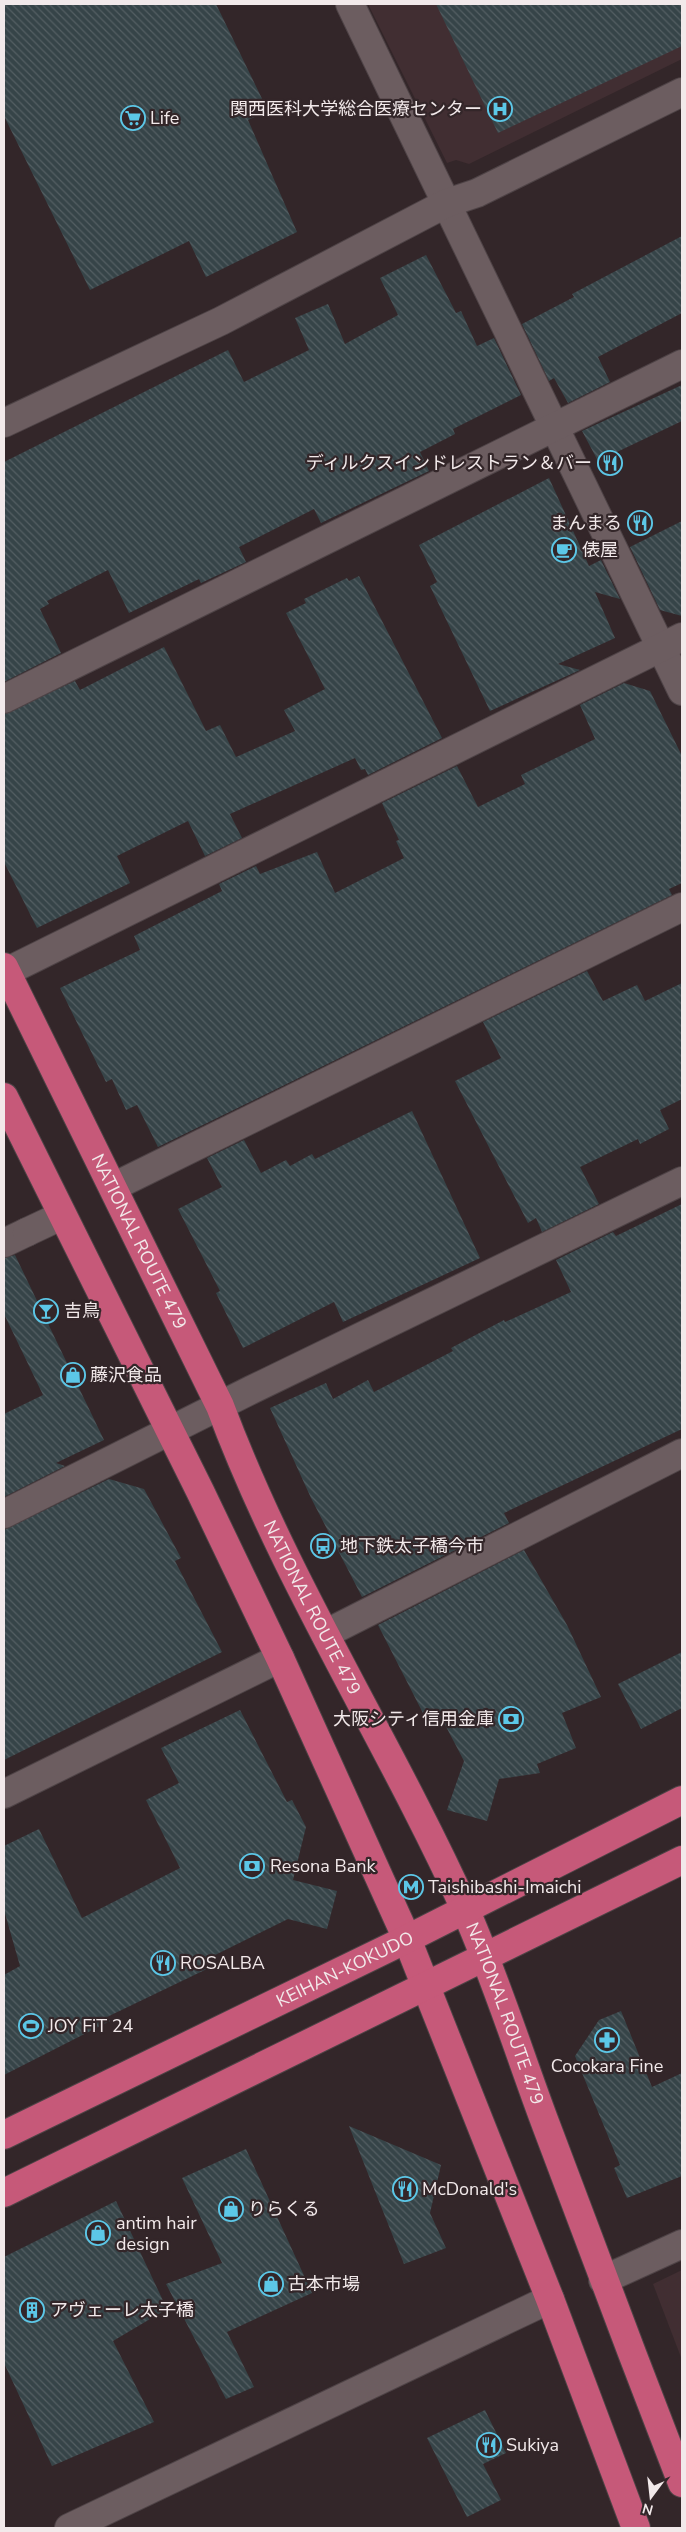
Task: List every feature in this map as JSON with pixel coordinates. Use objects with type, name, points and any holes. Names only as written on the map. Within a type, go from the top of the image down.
[{"type":"highway","name":"NATIONAL ROUTE 479","points":[[5,970],[220,1406],[244,1469],[325,1634],[408,1794],[465,1910],[485,1959],[603,2280],[682,2483]]},
{"type":"highway","points":[[4,1097],[280,1658],[407,1939],[550,2299],[636,2528]]},
{"type":"highway","name":"KEIHAN-KOKUDO","points":[[4,2135],[407,1939],[682,1800]]},
{"type":"highway","points":[[4,2193],[426,1986],[485,1959],[682,1860]]},
{"type":"street","points":[[350,4],[556,426],[672,643],[682,691]]},
{"type":"street","points":[[4,423],[222,321],[447,203],[477,193],[682,92]]},
{"type":"street","points":[[4,699],[682,364]]},
{"type":"street","points":[[5,970],[672,643]]},
{"type":"street","points":[[113,1187],[682,907]]},
{"type":"street","points":[[4,1514],[169,1431],[682,1181]]},
{"type":"street","points":[[15,1238],[61,1216]]},
{"type":"street","points":[[325,1634],[682,1453]]},
{"type":"street","points":[[4,1794],[280,1658]]},
{"type":"street","points":[[603,2280],[682,2244]]},
{"type":"street","points":[[69,2528],[550,2299]]},
{"type":"shaded area","name":"関西医科大学総合医療センター","points":[[368,4],[682,4],[682,59],[469,164],[456,160],[447,163]]},
{"type":"shaded area","points":[[682,2270],[682,2360],[653,2284]]},
{"type":"building","points":[[4,4],[216,4],[268,111],[248,120],[297,232],[206,277],[189,241],[90,290],[4,116]]},
{"type":"building","name":"関西医科大学総合医療センター","points":[[436,4],[682,4],[682,46],[498,133]]},
{"type":"building","points":[[682,236],[682,313],[598,357],[610,382],[568,403],[554,378],[549,381],[522,324],[574,297],[572,294]]},
{"type":"building","points":[[426,255],[456,313],[461,311],[477,346],[494,338],[521,395],[453,429],[455,434],[420,452],[429,471],[321,523],[314,509],[239,547],[246,562],[201,583],[199,579],[129,613],[108,570],[47,601],[49,604],[40,609],[61,653],[4,682],[4,462],[228,350],[244,382],[309,350],[295,318],[328,304],[345,344],[398,315],[380,278]]},
{"type":"building","points":[[682,385],[682,421],[598,461],[582,431]]},
{"type":"building","points":[[549,478],[589,566],[601,560],[620,599],[595,592],[615,638],[558,664],[580,670],[490,711],[430,586],[437,582],[419,545]]},
{"type":"building","points":[[682,521],[682,616],[660,610],[630,547]]},
{"type":"building","points":[[359,576],[442,738],[368,775],[365,769],[361,770],[355,758],[230,814],[242,838],[205,856],[188,821],[117,856],[130,883],[37,928],[4,862],[4,714],[75,681],[80,690],[164,647],[206,731],[220,725],[236,757],[295,731],[284,710],[325,689],[286,613],[306,603],[304,599],[347,578],[349,581]]},
{"type":"building","points":[[624,683],[650,691],[682,756],[682,883],[669,889],[672,895],[158,1147],[137,1105],[126,1110],[112,1079],[106,1082],[60,988],[140,950],[134,936],[222,891],[219,884],[256,866],[260,874],[317,852],[335,893],[404,858],[396,841],[399,840],[382,803],[457,766],[478,807],[525,784],[521,775],[595,739],[580,705]]},
{"type":"building","points":[[587,971],[603,1001],[637,985],[645,1001],[682,983],[682,1099],[660,1110],[669,1129],[640,1144],[638,1139],[580,1167],[599,1204],[542,1232],[536,1218],[528,1223],[455,1081],[501,1058],[483,1022]]},
{"type":"building","points":[[412,1111],[480,1258],[343,1322],[334,1302],[243,1348],[216,1293],[220,1291],[178,1209],[222,1187],[207,1158],[244,1140],[261,1173],[286,1160],[290,1166],[312,1154],[315,1159]]},
{"type":"building","points":[[682,1204],[682,1429],[504,1513],[509,1523],[362,1597],[311,1498],[270,1408],[326,1383],[333,1399],[368,1380],[374,1392],[453,1351],[451,1348],[504,1320],[505,1322],[571,1292],[556,1260],[613,1232],[616,1236]]},
{"type":"building","points":[[15,1255],[104,1440],[56,1463],[65,1466],[4,1497],[4,1414],[43,1395],[4,1314],[4,1258]]},
{"type":"building","points":[[109,1479],[144,1489],[181,1558],[175,1561],[222,1652],[4,1760],[4,1530]]},
{"type":"building","points":[[524,1550],[567,1625],[601,1697],[562,1713],[576,1748],[537,1764],[540,1773],[499,1779],[487,1821],[447,1810],[464,1761],[442,1719],[429,1725],[378,1625]]},
{"type":"building","points":[[682,1652],[682,1708],[641,1729],[618,1684]]},
{"type":"building","points":[[240,1710],[287,1802],[292,1800],[306,1827],[293,1880],[337,1891],[327,1929],[288,1919],[207,1959],[211,1967],[107,2017],[110,2021],[4,2075],[4,1975],[20,1966],[4,1910],[4,1846],[39,1829],[82,1918],[180,1868],[146,1800],[179,1783],[161,1748]]},
{"type":"building","points":[[621,2011],[652,2087],[682,2073],[682,2176],[627,2198],[614,2168],[620,2165],[575,2056],[599,2020]]},
{"type":"building","name":"McDonald's","points":[[349,2126],[441,2165],[430,2213],[446,2248],[404,2264]]},
{"type":"building","points":[[246,2149],[312,2293],[227,2332],[254,2387],[226,2399],[166,2284],[222,2263],[182,2178]]},
{"type":"building","points":[[116,2201],[167,2309],[113,2341],[154,2422],[52,2466],[4,2363],[4,2257]]},
{"type":"building","points":[[485,2410],[506,2453],[483,2464],[501,2500],[467,2517],[427,2438]]},
{"type":"place","name":"関西医科大学総合医療センター","points":[[500,109]]},
{"type":"place","name":"Life","points":[[133,118]]},
{"type":"place","name":"ディルクスインドレストラン＆バー","points":[[610,463]]},
{"type":"place","name":"まんまる","points":[[640,523]]},
{"type":"place","name":"俵屋","points":[[564,550]]},
{"type":"place","name":"吉鳥","points":[[46,1311]]},
{"type":"place","name":"藤沢食品","points":[[73,1375]]},
{"type":"place","name":"地下鉄太子橋今市","points":[[323,1546]]},
{"type":"place","name":"大阪シティ信用金庫","points":[[511,1719]]},
{"type":"place","name":"Resona Bank","points":[[252,1866]]},
{"type":"place","name":"Taishibashi-Imaichi","points":[[411,1887]]},
{"type":"place","name":"ROSALBA","points":[[163,1963]]},
{"type":"place","name":"JOY FiT 24","points":[[31,2026]]},
{"type":"place","name":"Cocokara Fine","points":[[607,2040]]},
{"type":"place","name":"McDonald's","points":[[405,2189]]},
{"type":"place","name":"りらくる","points":[[231,2209]]},
{"type":"place","name":"antim hair design","points":[[98,2233]]},
{"type":"place","name":"古本市場","points":[[271,2284]]},
{"type":"place","name":"アヴェーレ太子橋","points":[[32,2310]]},
{"type":"place","name":"Sukiya","points":[[489,2445]]}]
